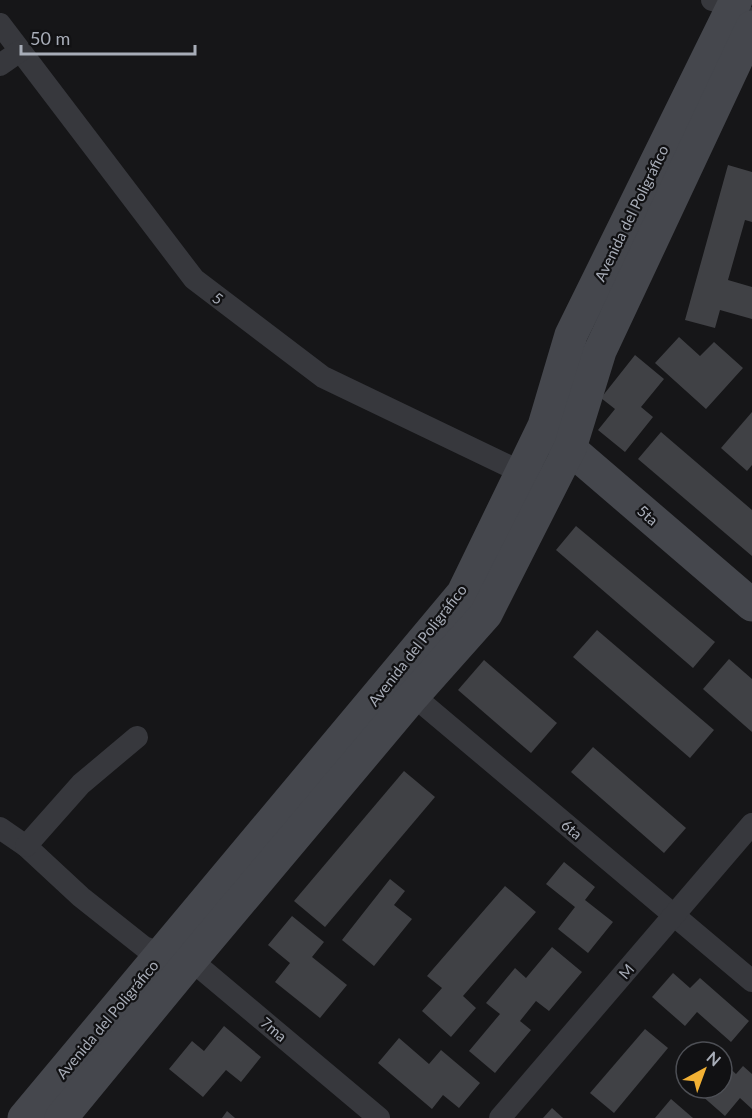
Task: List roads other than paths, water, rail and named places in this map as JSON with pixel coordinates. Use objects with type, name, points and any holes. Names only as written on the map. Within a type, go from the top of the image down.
[{"type":"street","name":"Avenida del Poligráfico","points":[[24,1118],[176,957],[403,687],[463,592],[544,426],[571,335],[737,11]]},
{"type":"street","name":"Avenida del Poligráfico","points":[[403,687],[486,614],[570,448],[600,351],[737,11]]},
{"type":"street","name":"5","points":[[0,24],[194,279],[323,377],[521,472]]},
{"type":"street","points":[[0,65],[20,51]]},
{"type":"street","name":"5ta","points":[[544,426],[752,605]]},
{"type":"street","name":"6ta","points":[[403,687],[752,981]]},
{"type":"street","points":[[26,846],[81,784],[137,737]]},
{"type":"street","name":"M","points":[[500,1118],[752,824]]},
{"type":"street","name":"7ma","points":[[0,828],[26,846],[81,897],[144,947],[176,957],[379,1118]]},
{"type":"street","name":"Avenida del Poligráfico","points":[[61,1118],[176,957]]}]
